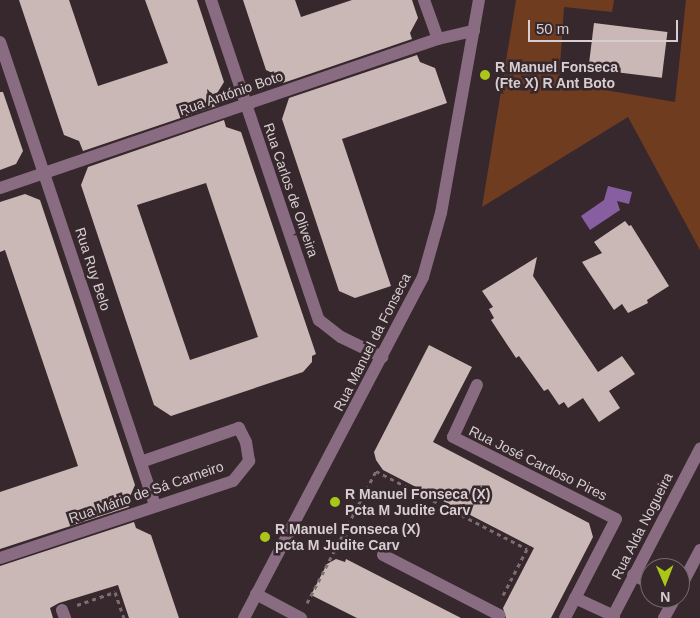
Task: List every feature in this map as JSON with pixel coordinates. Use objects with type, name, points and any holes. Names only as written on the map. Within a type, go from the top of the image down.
[{"type":"street","name":"Rua Carlos de Oliveira","points":[[211,0],[319,320],[341,337],[382,357]]},
{"type":"street","points":[[424,0],[438,39]]},
{"type":"street","name":"Rua Manuel da Fonseca","points":[[244,618],[382,357],[426,268],[441,214],[479,0]]},
{"type":"street","name":"Rua António Boto","points":[[0,188],[46,174],[438,39],[474,31]]},
{"type":"street","name":"Rua Ruy Belo","points":[[0,42],[46,174],[155,504]]},
{"type":"street","name":"Rua José Cardoso Pires","points":[[477,385],[453,437],[616,519],[565,618]]},
{"type":"street","name":"Rua Mário de Sá Carneiro","points":[[0,558],[155,504],[233,481],[249,461],[246,442],[239,428],[141,462]]},
{"type":"street","name":"Rua Alda Nogueira","points":[[613,617],[700,450]]},
{"type":"street","points":[[690,569],[700,550]]},
{"type":"street","points":[[383,555],[497,614]]},
{"type":"street","points":[[634,575],[640,578]]},
{"type":"street","points":[[256,594],[300,618]]},
{"type":"street","points":[[576,598],[613,617]]},
{"type":"path","points":[[300,618],[376,471],[527,549],[497,614]]},
{"type":"path","points":[[344,535],[383,555]]},
{"type":"path","points":[[64,614],[115,592],[124,618]]},
{"type":"shaded area","points":[[516,0],[614,0],[612,12],[564,7],[559,82],[675,102],[686,0],[700,0],[700,250],[628,117],[482,207]]},
{"type":"shaded area","points":[[608,186],[632,192],[629,204],[617,201],[620,210],[590,230],[581,216],[604,200]]},
{"type":"building","points":[[19,0],[69,0],[98,86],[168,63],[145,0],[197,0],[224,82],[216,95],[219,105],[83,151],[79,141],[64,135]]},
{"type":"building","points":[[243,0],[295,0],[301,17],[352,0],[412,0],[418,18],[410,33],[412,39],[283,83],[281,77],[266,70]]},
{"type":"building","points":[[594,23],[667,32],[662,78],[588,69]]},
{"type":"building","points":[[417,55],[420,62],[435,68],[447,103],[342,139],[391,286],[355,298],[339,291],[282,119],[289,98]]},
{"type":"building","points":[[0,92],[3,92],[23,151],[16,164],[0,170]]},
{"type":"building","points":[[224,120],[226,127],[241,132],[316,354],[312,356],[312,362],[303,372],[171,416],[154,405],[81,185],[88,167]],"holes":[[[206,183],[258,337],[190,360],[137,205]]]},
{"type":"building","points":[[25,194],[40,200],[135,485],[128,501],[129,507],[0,549],[0,492],[78,466],[5,250],[0,252],[0,202]]},
{"type":"building","points":[[625,221],[629,226],[631,225],[669,286],[647,300],[648,303],[628,313],[622,304],[614,310],[582,262],[602,253],[594,242]]},
{"type":"building","points":[[537,257],[533,276],[598,372],[622,356],[635,374],[609,391],[620,408],[599,422],[583,398],[568,408],[564,402],[559,405],[548,389],[544,391],[519,356],[516,358],[491,320],[494,318],[489,309],[493,307],[482,291]]},
{"type":"building","points":[[429,345],[472,367],[433,442],[589,523],[593,537],[551,618],[506,618],[503,608],[534,548],[383,470],[376,460],[374,452]]},
{"type":"building","points":[[134,522],[136,528],[151,535],[179,618],[129,618],[118,585],[59,603],[50,608],[53,618],[0,618],[0,566]]},
{"type":"building","points":[[336,559],[345,562],[346,559],[461,618],[357,618],[311,595],[327,564]]},
{"type":"place","name":"R Manuel Fonseca (Fte X) R Ant Boto","points":[[485,75]]},
{"type":"place","name":"R Manuel Fonseca (X) Pcta M Judite Carv","points":[[335,502]]},
{"type":"place","name":"R Manuel Fonseca (X) pcta M Judite Carv","points":[[265,537]]}]
